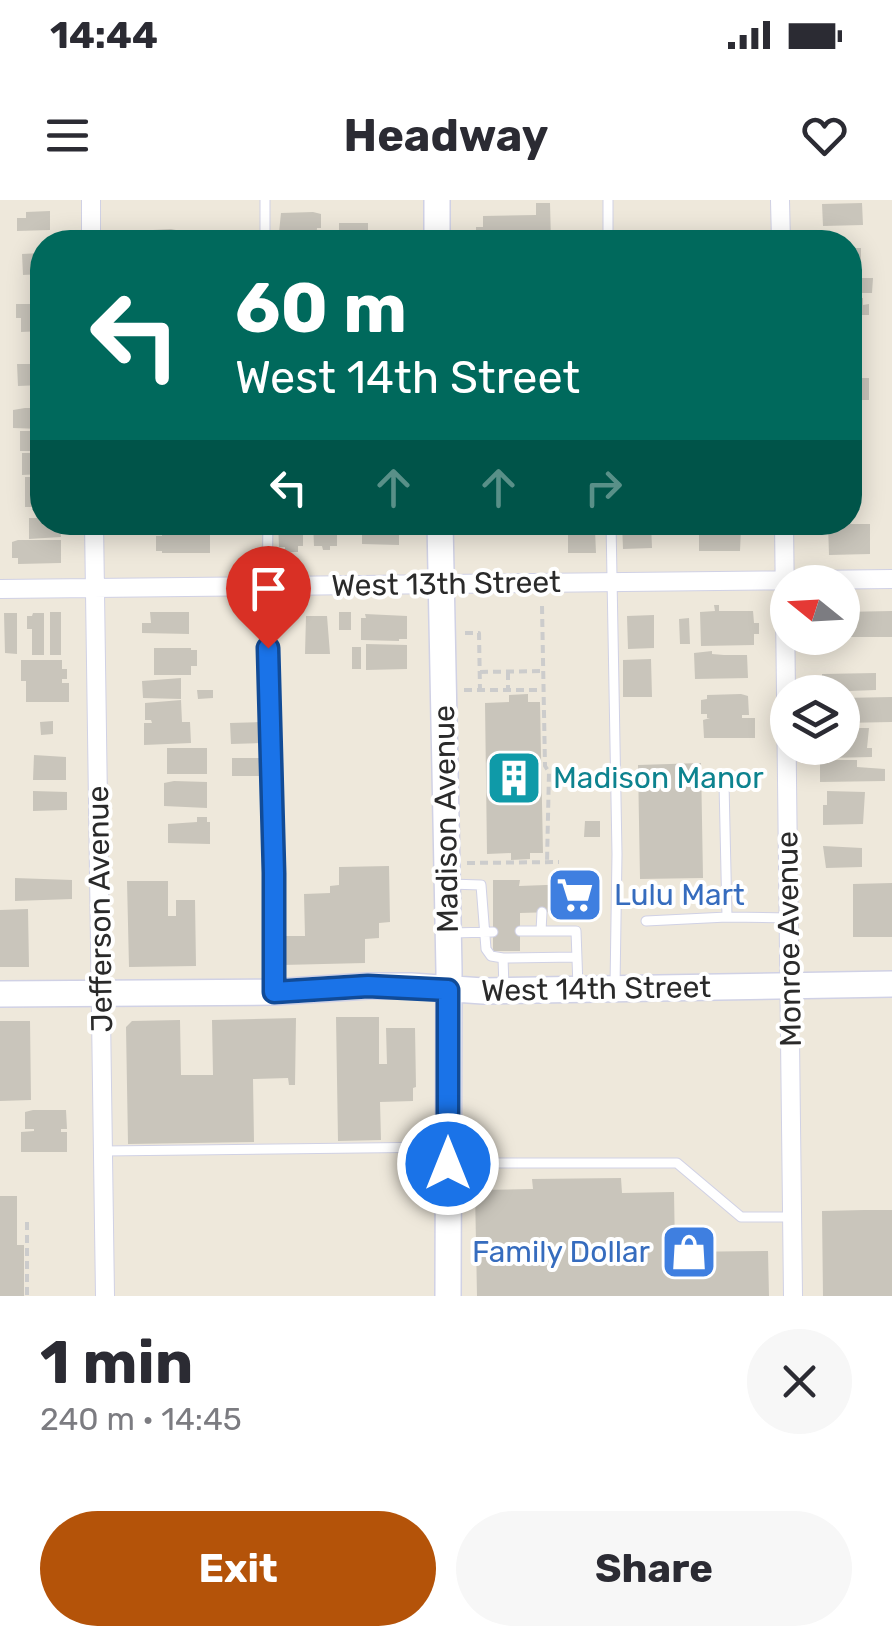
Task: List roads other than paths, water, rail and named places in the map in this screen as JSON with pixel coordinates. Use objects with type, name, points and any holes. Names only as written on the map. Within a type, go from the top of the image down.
[{"type":"street","points":[[91,200],[92,230]]},
{"type":"street","points":[[437,200],[437,230]]},
{"type":"street","points":[[780,200],[781,230]]},
{"type":"street","name":"Jefferson Avenue","points":[[94,535],[106,1296]]},
{"type":"street","name":"Madison Avenue","points":[[440,535],[448,934],[448,1296]]},
{"type":"street","name":"Monroe Avenue","points":[[784,535],[784,565]]},
{"type":"street","name":"West 13th Street","points":[[860,579],[892,579]]},
{"type":"street","name":"West 13th Street","points":[[0,589],[770,580]]},
{"type":"street","name":"Monroe Avenue","points":[[785,655],[792,1296]]},
{"type":"street","name":"West 14th Street","points":[[0,994],[274,992],[368,986],[504,991],[892,984]]},
{"type":"lane","points":[[265,200],[265,230]]},
{"type":"lane","points":[[608,200],[608,230]]},
{"type":"lane","points":[[268,535],[274,992]]},
{"type":"lane","points":[[611,535],[615,989]]},
{"type":"lane","points":[[724,783],[728,917]]},
{"type":"lane","points":[[447,884],[481,885],[488,898],[486,950],[491,956],[576,957]]},
{"type":"lane","points":[[542,912],[542,930]]},
{"type":"lane","points":[[646,921],[789,918]]},
{"type":"lane","points":[[520,931],[576,931],[578,990]]},
{"type":"lane","points":[[448,934],[488,932]]},
{"type":"lane","points":[[503,958],[504,991]]},
{"type":"lane","points":[[104,1151],[448,1155],[677,1163],[741,1217],[792,1217]]},
{"type":"place","name":"Madison Manor","points":[[514,778]]},
{"type":"place","name":"Lulu Mart","points":[[575,895]]},
{"type":"place","name":"Family Dollar","points":[[689,1252]]}]
